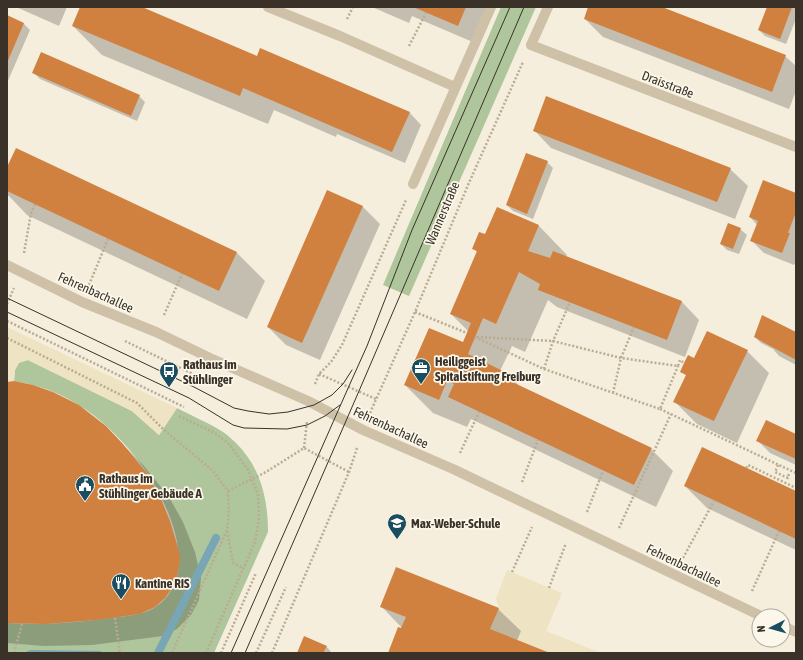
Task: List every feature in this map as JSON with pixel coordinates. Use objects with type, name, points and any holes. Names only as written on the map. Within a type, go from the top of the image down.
[{"type":"street","points":[[268,7],[340,36],[455,87]]},
{"type":"street","points":[[413,184],[491,7]]},
{"type":"street","points":[[530,45],[548,7]]},
{"type":"street","name":"Draisstraße","points":[[530,45],[796,147]]},
{"type":"street","name":"Fehrenbachallee","points":[[7,265],[82,302],[156,332],[210,358],[308,401],[364,430],[515,498],[539,511],[576,527],[751,611]]},
{"type":"path","points":[[399,63],[426,13]]},
{"type":"path","name":"Wannerstraße","points":[[272,653],[349,472],[376,399],[530,45]]},
{"type":"path","points":[[304,448],[308,401],[319,374],[332,362],[342,345],[413,184]]},
{"type":"path","points":[[21,272],[31,213],[35,204]]},
{"type":"path","points":[[82,302],[108,239]]},
{"type":"path","points":[[156,332],[182,274]]},
{"type":"path","points":[[544,369],[553,341],[570,302]]},
{"type":"path","points":[[415,312],[467,333]]},
{"type":"path","points":[[7,321],[184,407]]},
{"type":"path","points":[[613,392],[621,358],[634,327]]},
{"type":"path","points":[[678,366],[621,358],[553,341],[475,336],[544,369],[660,409],[796,473]]},
{"type":"path","points":[[7,338],[138,402],[163,429],[213,471],[228,491],[229,513],[227,530],[172,653]]},
{"type":"path","points":[[660,409],[680,360],[684,363]]},
{"type":"path","points":[[193,374],[199,377]]},
{"type":"path","points":[[319,374],[376,399]]},
{"type":"path","points":[[453,469],[479,412]]},
{"type":"path","points":[[611,544],[671,414]]},
{"type":"path","points":[[179,416],[215,433],[230,445],[248,470],[258,494],[258,518],[254,542],[206,653]]},
{"type":"path","points":[[515,498],[538,440]]},
{"type":"path","points":[[304,448],[349,472]]},
{"type":"path","points":[[228,491],[253,479],[304,448]]},
{"type":"path","points":[[746,468],[748,465],[758,472],[796,488]]},
{"type":"path","points":[[778,465],[774,472],[788,478],[789,473]]},
{"type":"path","points":[[549,588],[603,470]]},
{"type":"path","points":[[674,575],[714,501]]},
{"type":"path","points":[[512,572],[539,511]]},
{"type":"path","points":[[227,530],[234,562],[243,568]]},
{"type":"path","points":[[744,608],[779,531]]},
{"type":"path","points":[[221,653],[256,573]]},
{"type":"path","points":[[256,653],[286,587]]},
{"type":"path","points":[[114,618],[120,653]]},
{"type":"path","points":[[14,653],[22,624]]},
{"type":"green space","points":[[501,7],[536,7],[409,296],[383,285]]},
{"type":"green space","points":[[28,360],[132,411],[159,435],[177,408],[225,433],[244,451],[251,461],[261,483],[264,495],[268,519],[268,532],[214,653],[7,653],[7,623],[46,624],[84,621],[132,615],[149,611],[168,595],[176,579],[179,562],[177,543],[172,524],[157,489],[148,474],[115,434],[85,409],[64,396],[30,384],[14,381],[15,370],[19,362]]},
{"type":"shaded area","points":[[7,327],[177,408],[159,435],[132,411],[28,360],[19,363],[15,370],[14,381],[7,382]]},
{"type":"shaded area","points":[[507,570],[562,593],[546,631],[601,653],[550,653],[490,630],[499,608],[496,599]]},
{"type":"water","points":[[30,650],[100,651],[104,653],[24,653]]},
{"type":"building","points":[[80,7],[142,7],[257,56],[260,48],[410,112],[392,152],[243,88],[240,96],[72,26]]},
{"type":"building","points":[[413,7],[466,7],[458,26]]},
{"type":"building","points":[[588,7],[662,7],[786,55],[772,92],[584,19]]},
{"type":"building","points":[[767,7],[792,7],[780,39],[758,30]]},
{"type":"building","points":[[7,15],[24,23],[7,63]]},
{"type":"building","points":[[41,52],[140,95],[131,116],[32,73]]},
{"type":"building","points":[[546,96],[731,168],[717,202],[533,131]]},
{"type":"building","points":[[16,148],[237,252],[219,291],[7,191],[7,167]]},
{"type":"building","points":[[526,153],[548,161],[527,214],[506,205]]},
{"type":"building","points":[[763,180],[796,193],[796,212],[782,253],[750,241],[758,221],[749,217]]},
{"type":"building","points":[[327,190],[363,206],[302,343],[267,327]]},
{"type":"building","points":[[497,207],[539,225],[528,251],[550,258],[553,251],[682,301],[667,340],[538,290],[540,284],[519,272],[496,324],[483,318],[468,354],[509,374],[506,379],[652,448],[634,485],[448,397],[454,384],[447,381],[439,400],[404,385],[429,328],[463,342],[471,323],[450,314],[477,251],[472,249],[479,232],[485,234]]},
{"type":"building","points":[[728,223],[741,228],[733,249],[720,244]]},
{"type":"building","points":[[762,315],[796,332],[796,360],[754,337]]},
{"type":"building","points":[[707,331],[748,350],[714,421],[673,402],[686,375],[680,372],[684,363],[688,355],[694,358]]},
{"type":"building","name":"Rathaus im Stühlinger Gebäude A","points":[[14,381],[33,385],[53,392],[79,405],[106,426],[147,473],[161,499],[170,521],[179,551],[180,560],[177,577],[173,587],[165,598],[155,607],[140,614],[97,620],[45,624],[7,623],[7,382]]},
{"type":"building","points":[[766,420],[796,434],[796,459],[756,441]]},
{"type":"building","points":[[702,447],[796,491],[796,539],[684,486]]},
{"type":"building","points":[[396,567],[499,608],[490,629],[550,653],[388,653],[398,627],[401,628],[406,617],[380,607]]},
{"type":"building","points":[[304,636],[327,646],[323,653],[297,653]]},
{"type":"waterway","points":[[158,653],[216,538]]},
{"type":"tram line","points":[[231,653],[367,346],[412,230],[510,7]]},
{"type":"tram line","points":[[245,653],[524,7]]},
{"type":"tram line","points":[[7,298],[194,387],[234,408],[248,411],[269,414],[288,412],[314,405],[332,395],[343,384],[352,370]]},
{"type":"tram line","points":[[7,312],[189,398],[233,425],[244,428],[287,429],[307,425],[325,416],[340,405]]},
{"type":"place","name":"Heiliggeist Spitalstiftung Freiburg","points":[[421,385]]},
{"type":"place","name":"Rathaus im Stühlinger","points":[[169,388]]},
{"type":"place","name":"Rathaus im Stühlinger Gebäude A","points":[[85,502]]},
{"type":"place","name":"Max-Weber-Schule","points":[[397,540]]},
{"type":"place","name":"Kantine RIS","points":[[121,600]]}]
